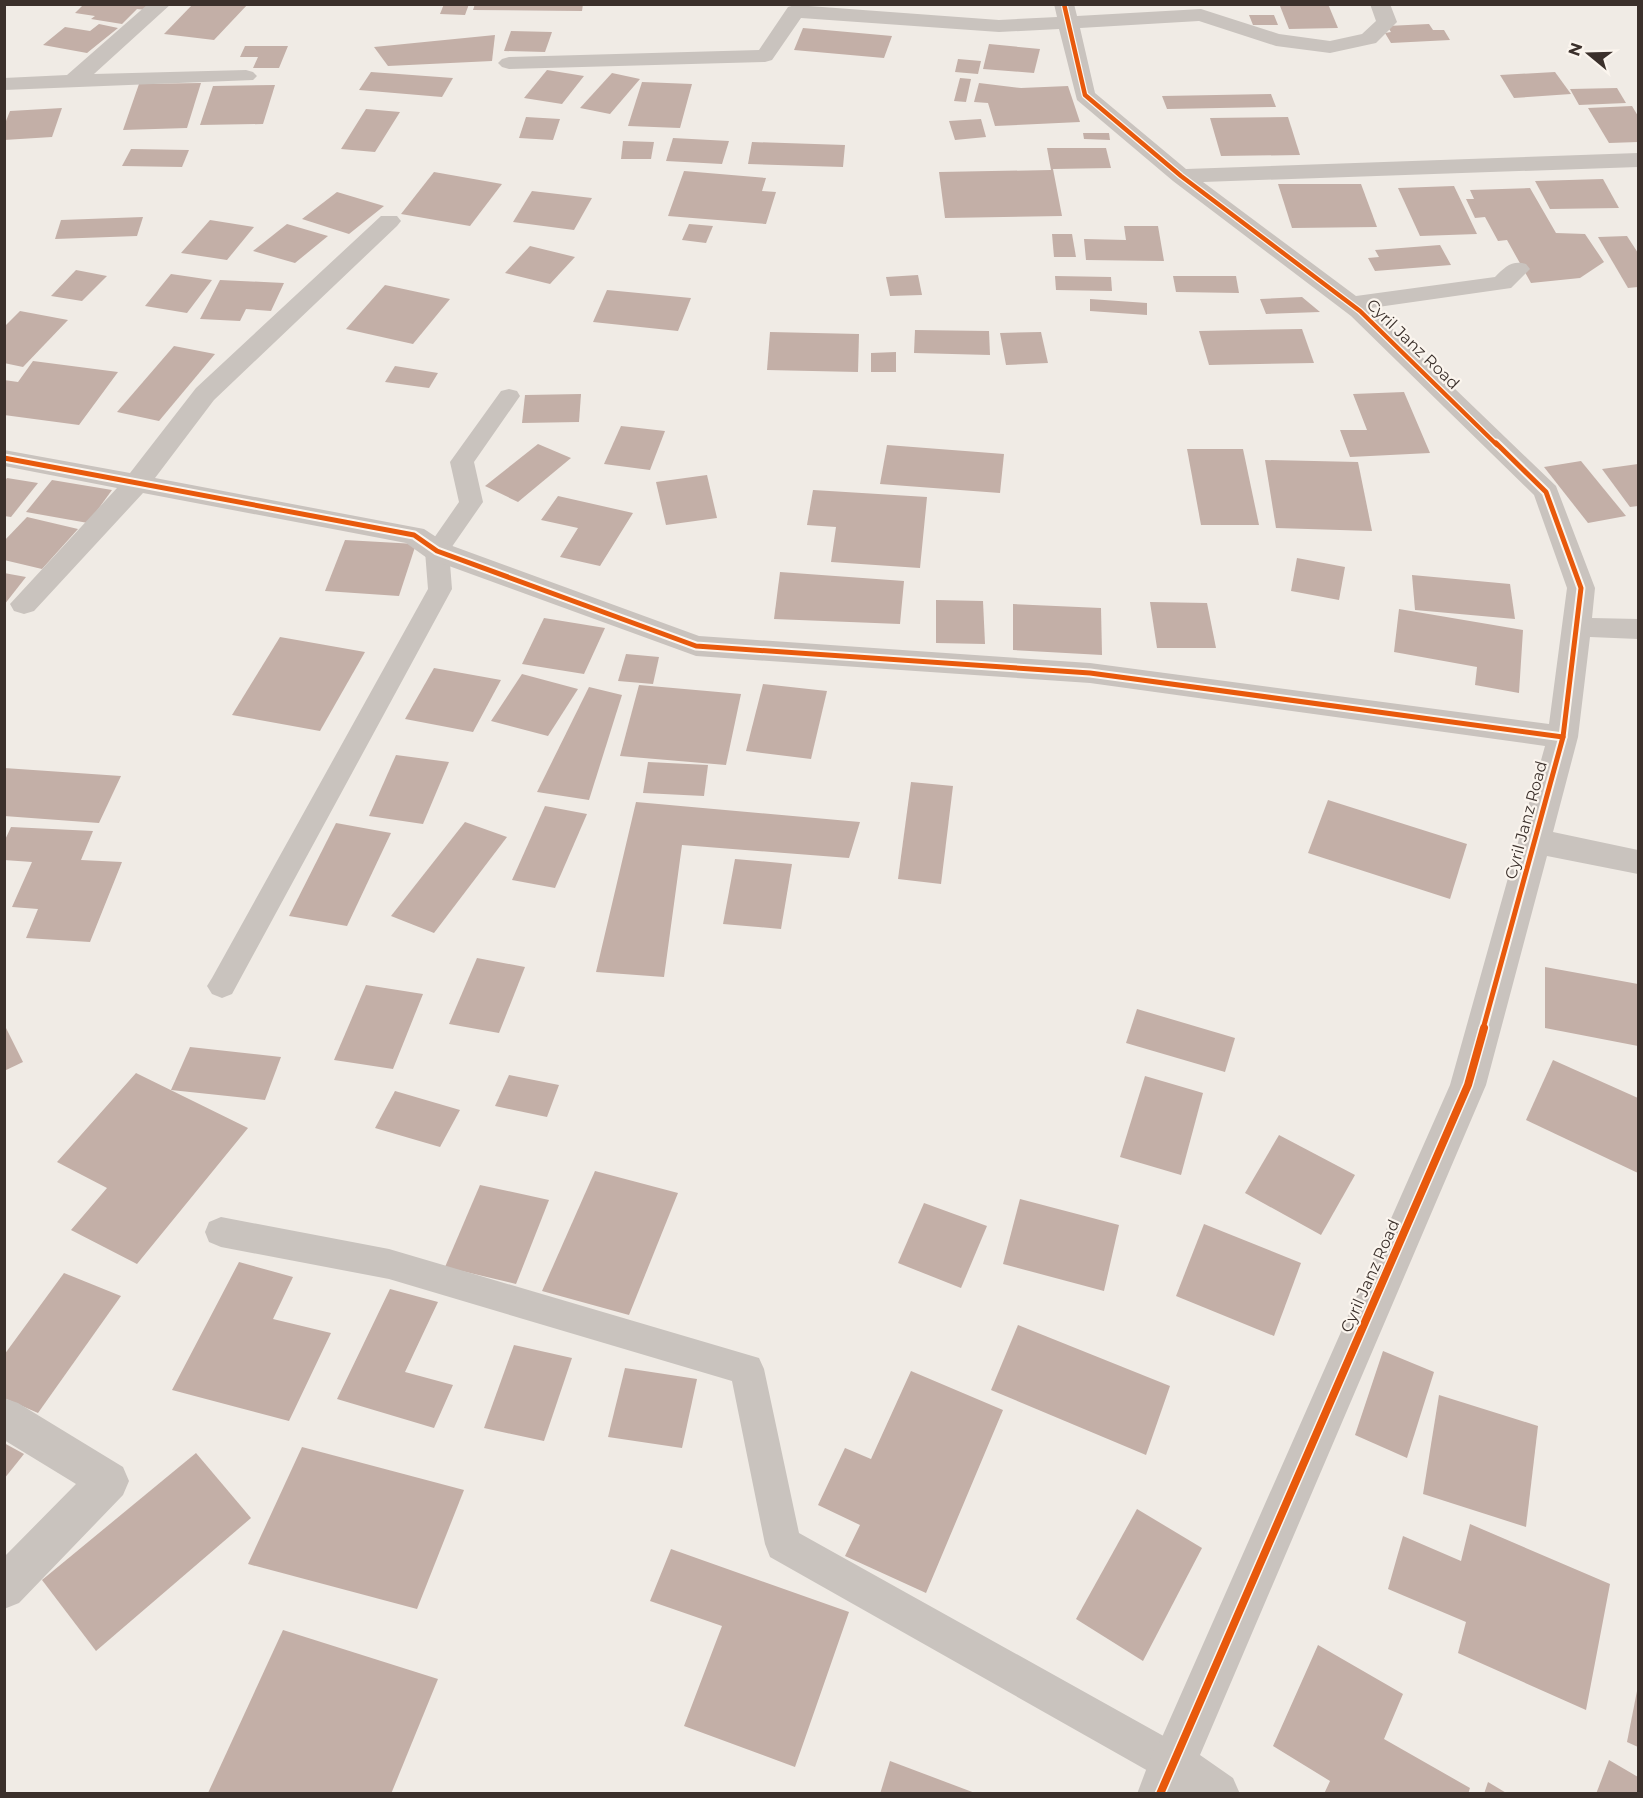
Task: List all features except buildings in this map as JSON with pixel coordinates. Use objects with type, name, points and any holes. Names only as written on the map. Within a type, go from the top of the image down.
[{"type":"street","points":[[73,81],[161,4]]},
{"type":"street","points":[[509,63],[765,56],[795,8],[999,26],[1066,14],[1206,10],[1276,40],[1330,47],[1369,39],[1387,22],[1380,4]]},
{"type":"street","name":"Cyril Janz Road","points":[[1066,14],[1085,95],[1181,176],[1351,304],[1546,492],[1581,588],[1563,737],[1468,1085],[1165,1778]]},
{"type":"street","points":[[4,84],[246,75]]},
{"type":"street","points":[[1181,176],[1638,160]]},
{"type":"street","points":[[24,604],[136,483],[205,394],[389,221]]},
{"type":"street","points":[[1351,304],[1502,283],[1518,269]]},
{"type":"street","points":[[4,458],[414,535],[437,551],[696,646],[1090,673],[1563,737]]},
{"type":"street","points":[[1577,627],[1638,629]]},
{"type":"street","points":[[1535,841],[1638,862]]},
{"type":"street","points":[[4,1417],[108,1481],[4,1588]]},
{"type":"street","points":[[1165,1778],[1217,1794]]},
{"type":"lane","points":[[222,986],[440,589],[437,551],[471,502],[462,462],[509,396]]},
{"type":"lane","points":[[221,1232],[389,1264],[747,1369],[783,1544],[1165,1778]]},
{"type":"cycle path","points":[[1064,4],[1085,95],[1181,176],[1360,311],[1546,492],[1581,588],[1563,737],[1468,1085],[1160,1794]]},
{"type":"cycle path","points":[[4,458],[414,535],[437,551],[696,646],[1090,673],[1563,737]]}]
